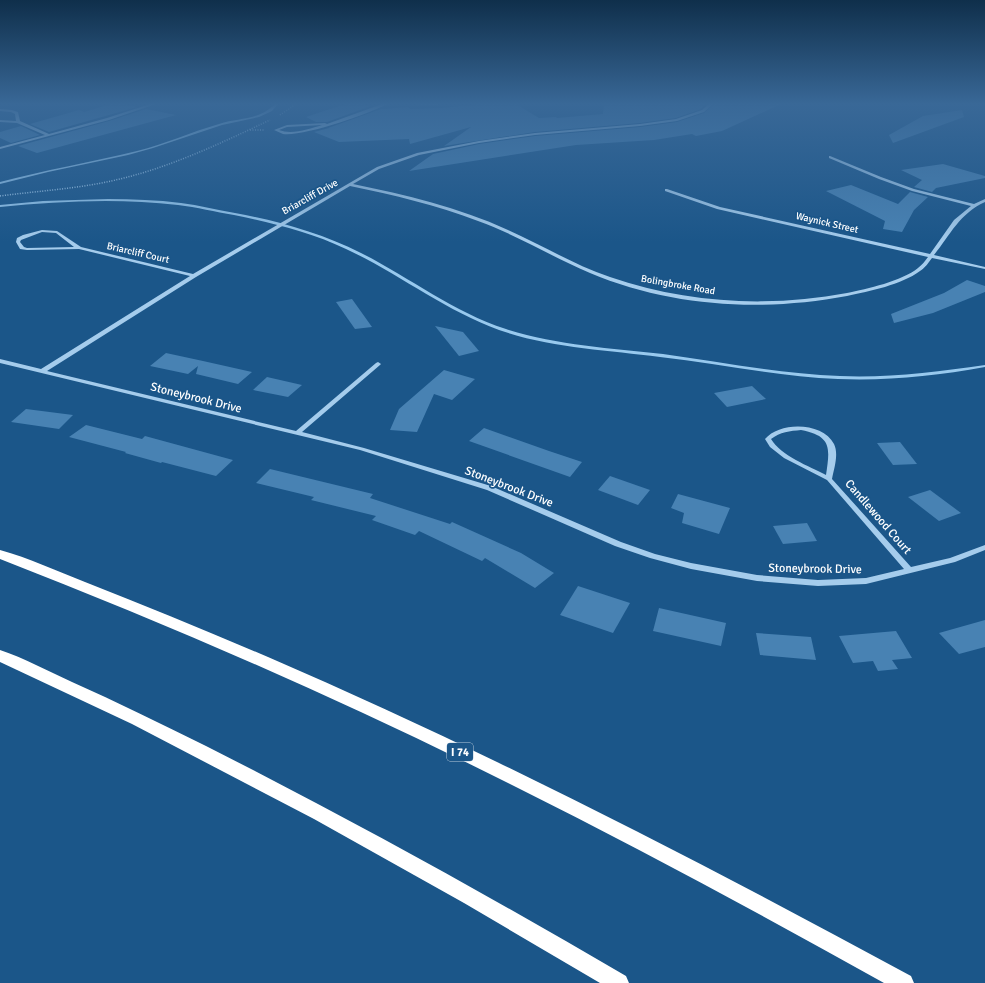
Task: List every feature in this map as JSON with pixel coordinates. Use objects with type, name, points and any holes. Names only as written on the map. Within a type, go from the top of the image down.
[{"type":"highway","name":"I 74","points":[[0,554],[111,596],[235,648],[391,718],[567,804],[759,904],[904,983]]},
{"type":"highway","points":[[0,656],[164,732],[317,811],[493,908],[619,983]]},
{"type":"street","name":"Briarcliff Drive","points":[[42,371],[194,276],[385,165],[418,154],[437,150]]},
{"type":"street","points":[[830,157],[899,185],[972,206]]},
{"type":"street","name":"Bolingbroke Road","points":[[351,185],[419,199],[458,211],[502,229],[544,250],[606,277],[646,289],[689,298],[746,302],[798,301],[842,296],[896,281],[920,269],[955,222],[972,206],[985,200]]},
{"type":"street","name":"Waynick Street","points":[[666,190],[718,208],[985,268]]},
{"type":"street","name":"Briarcliff Court","points":[[78,248],[62,235],[50,231],[25,236],[19,239],[18,242],[22,248],[27,249],[78,248],[194,276]]},
{"type":"street","name":"Stoneybrook Drive","points":[[0,361],[362,449],[488,488],[618,544],[653,556],[691,566],[757,578],[818,582],[866,581],[952,560],[985,548]]},
{"type":"street","points":[[297,434],[378,364]]},
{"type":"street","name":"Candlewood Court","points":[[829,479],[831,446],[826,439],[819,434],[806,429],[790,428],[774,432],[768,439],[772,446],[786,457],[829,479],[909,570]]},
{"type":"path","points":[[0,196],[111,181],[158,169],[203,150]]},
{"type":"building","points":[[29,150],[48,150],[37,153]]},
{"type":"building","points":[[452,150],[545,150],[409,171],[433,154]]},
{"type":"building","points":[[943,164],[985,176],[985,178],[936,188],[932,192],[914,187],[922,180],[901,170]]},
{"type":"building","points":[[851,185],[898,204],[910,192],[928,197],[914,210],[902,232],[883,229],[885,221],[826,191]]},
{"type":"building","points":[[967,280],[985,286],[985,292],[933,313],[894,323],[891,314],[944,293]]},
{"type":"building","points":[[352,299],[372,327],[355,329],[336,302]]},
{"type":"building","points":[[435,326],[463,332],[479,351],[459,356]]},
{"type":"building","points":[[166,353],[252,372],[238,384],[196,374],[198,366],[188,374],[150,366]]},
{"type":"building","points":[[444,370],[475,379],[452,400],[434,394],[417,432],[390,430],[399,409]]},
{"type":"building","points":[[267,377],[302,385],[288,397],[253,390]]},
{"type":"building","points":[[752,386],[766,399],[727,407],[714,393]]},
{"type":"building","points":[[26,409],[73,415],[59,429],[11,422]]},
{"type":"building","points":[[86,425],[142,439],[145,436],[233,460],[216,476],[162,462],[161,463],[69,437]]},
{"type":"building","points":[[484,428],[582,462],[570,477],[469,441]]},
{"type":"building","points":[[900,442],[917,464],[893,465],[877,443]]},
{"type":"building","points":[[270,469],[373,494],[370,498],[450,524],[452,522],[521,553],[554,573],[535,588],[485,558],[482,561],[419,531],[415,535],[372,520],[376,516],[311,500],[314,497],[256,483]]},
{"type":"building","points":[[610,476],[650,490],[638,505],[598,490]]},
{"type":"building","points":[[930,490],[961,513],[939,521],[908,497]]},
{"type":"building","points":[[678,494],[730,508],[719,534],[682,523],[684,513],[671,508]]},
{"type":"building","points":[[807,523],[817,541],[783,544],[773,526]]},
{"type":"building","points":[[578,586],[630,603],[613,633],[560,615]]},
{"type":"building","points":[[659,608],[726,623],[721,646],[653,631]]},
{"type":"building","points":[[985,620],[985,647],[959,654],[939,633]]},
{"type":"building","points":[[896,631],[912,658],[892,660],[898,669],[878,671],[873,661],[853,663],[839,636]]},
{"type":"building","points":[[756,633],[811,637],[816,660],[760,655]]},
{"type":"waterway","points":[[0,183],[145,150]]},
{"type":"waterway","points":[[0,206],[65,201],[152,201],[190,205],[255,218],[301,230],[331,241],[378,263],[448,305],[485,323],[504,330],[544,340],[813,376],[863,378],[909,376],[985,366]]}]
